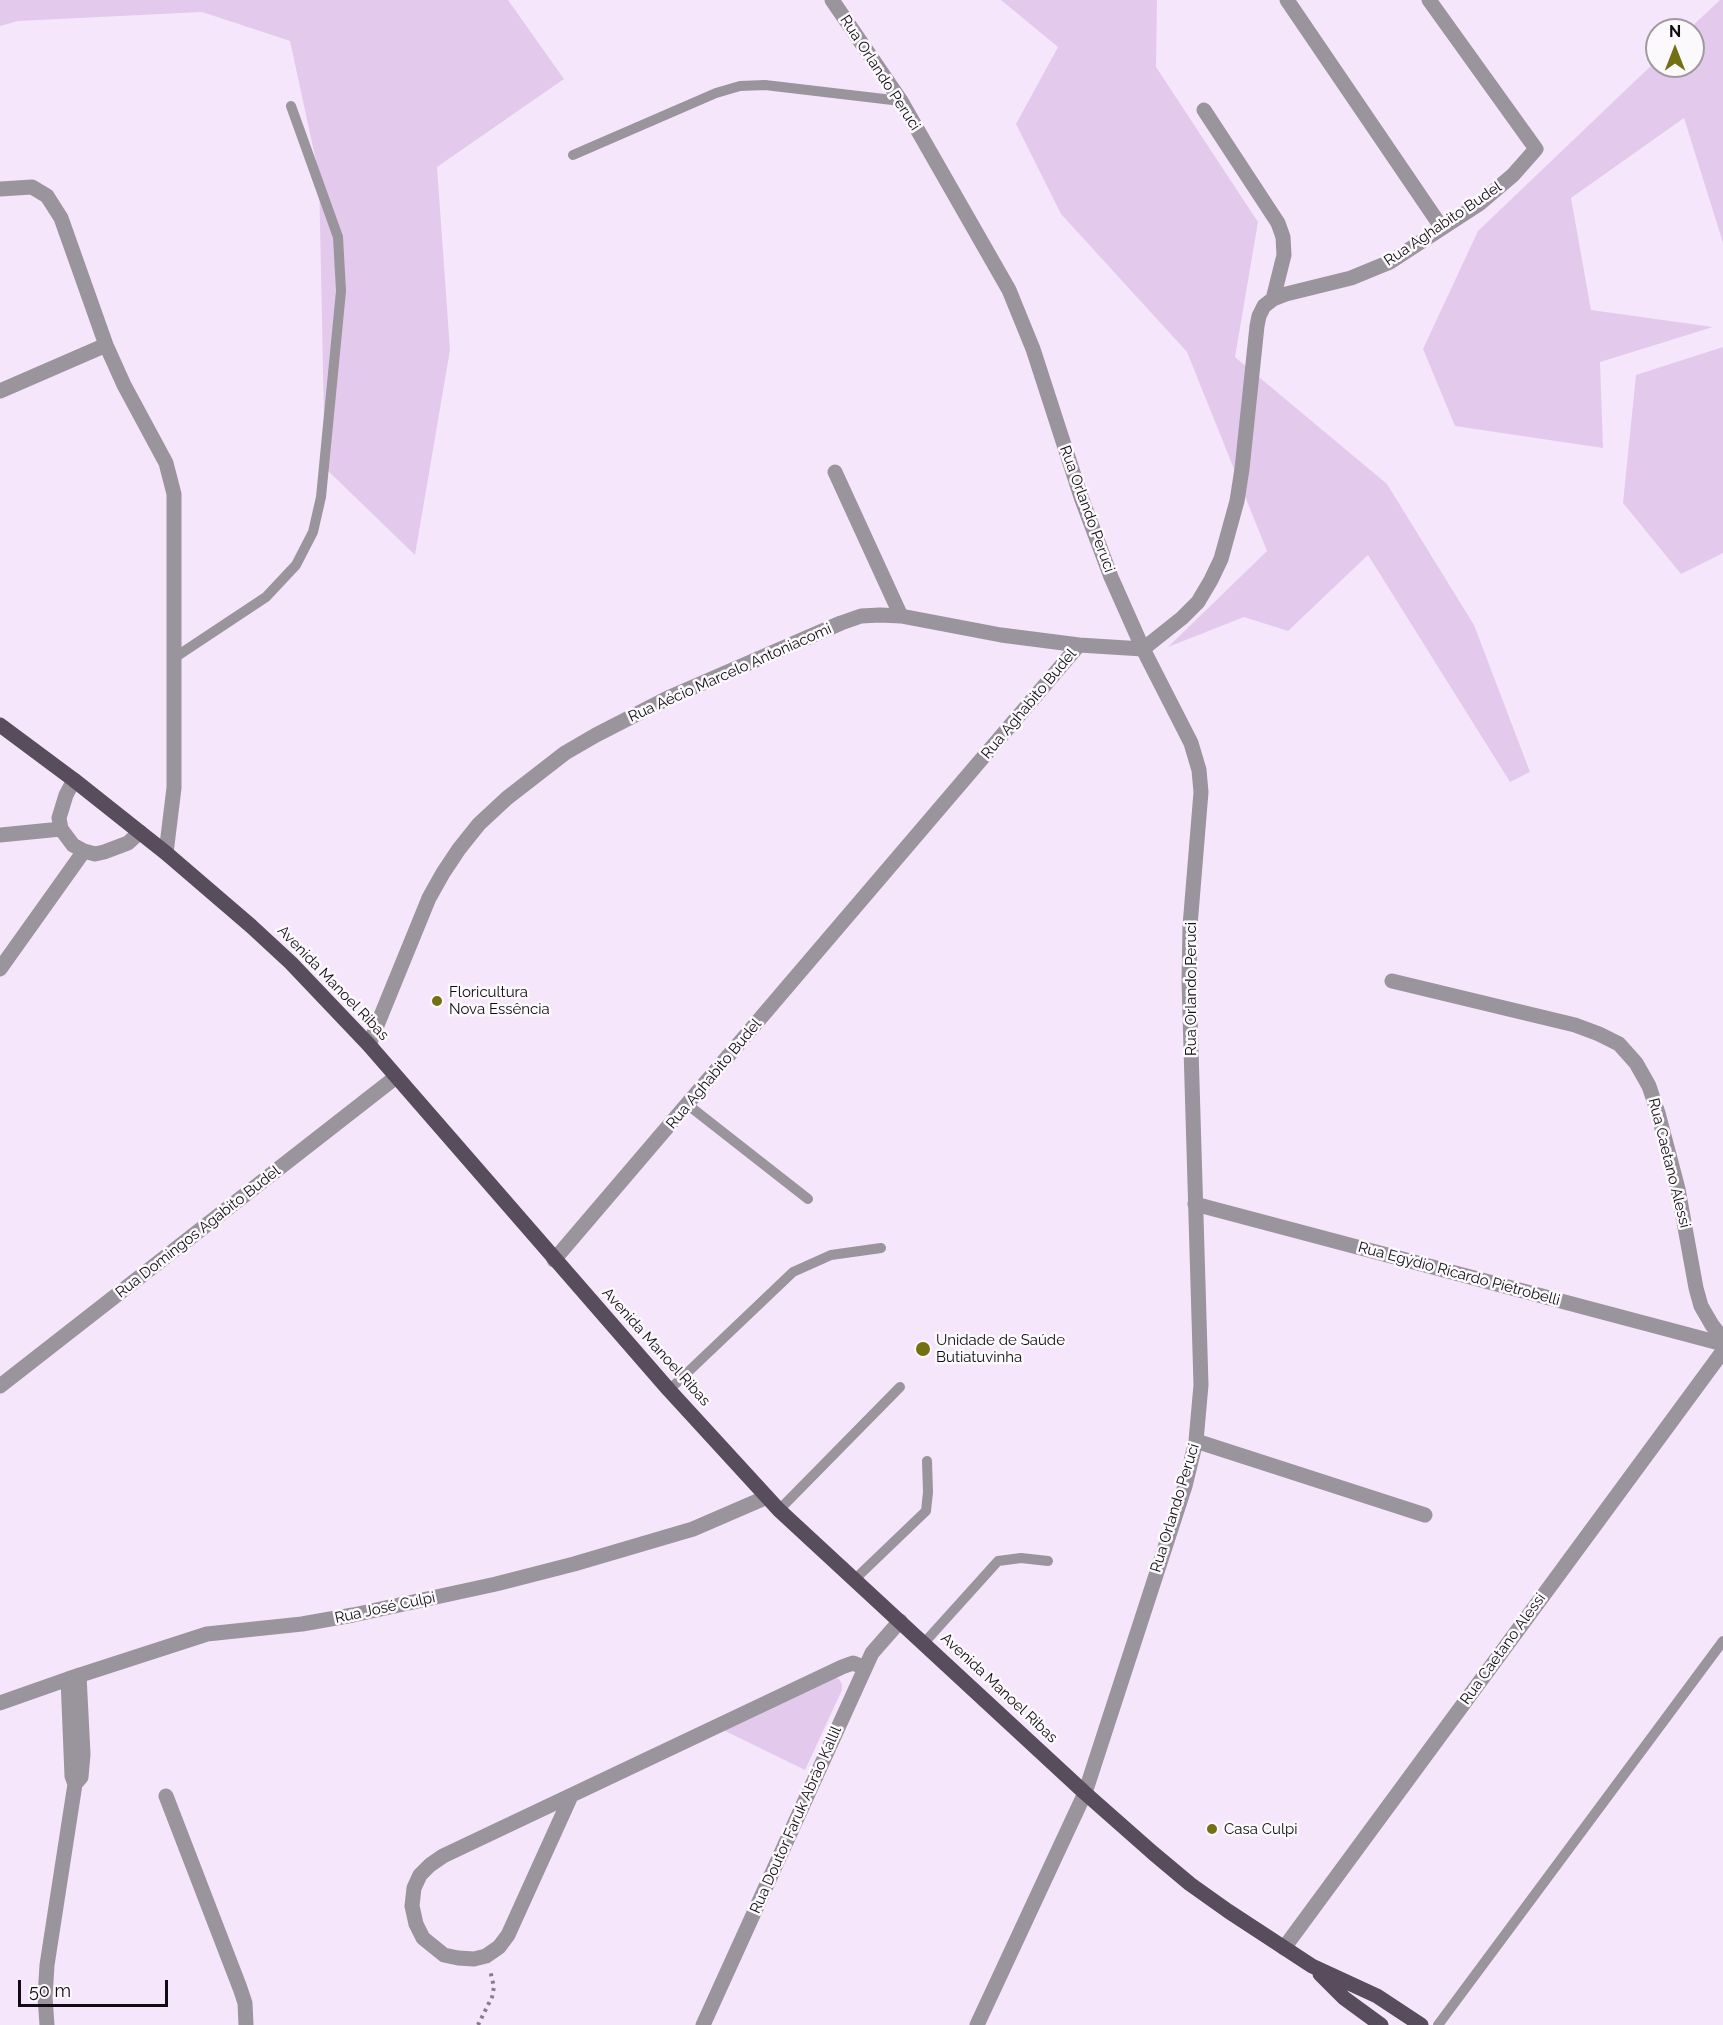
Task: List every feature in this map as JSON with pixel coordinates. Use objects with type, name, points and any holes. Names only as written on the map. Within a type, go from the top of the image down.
[{"type":"main road","name":"Avenida Manoel Ribas","points":[[0,725],[166,853],[291,963],[369,1045],[554,1260],[779,1510],[1085,1793],[1190,1884],[1284,1948],[1312,1965],[1377,1996],[1421,2025]]},
{"type":"main road","name":"Avenida Manoel Ribas","points":[[1312,1965],[1344,1998],[1381,2025]]},
{"type":"street","name":"Rua Orlando Peruci","points":[[832,0],[901,101],[1008,290],[1023,322],[1096,537],[1128,618],[1191,743],[1199,770],[1201,792],[1190,926],[1189,981],[1201,1384],[1196,1442],[1185,1486],[1085,1793],[977,2025]]},
{"type":"street","points":[[1287,0],[1442,228]]},
{"type":"street","name":"Rua Aghabito Budel","points":[[1273,299],[1372,271],[1390,262],[1497,189],[1536,149],[1429,0]]},
{"type":"street","points":[[1143,649],[1198,602],[1221,559],[1230,533],[1242,469],[1259,316],[1264,306],[1273,299],[1284,255],[1283,237],[1278,223],[1204,110]]},
{"type":"street","points":[[0,189],[32,187],[47,196],[61,218],[106,345],[124,386],[166,463],[174,494],[174,788],[166,853]]},
{"type":"street","points":[[0,391],[106,345]]},
{"type":"street","points":[[835,472],[901,616]]},
{"type":"street","name":"Rua Aécio Marcelo Antoniacomi","points":[[369,1045],[429,898],[442,873],[479,824],[529,780],[565,753],[668,698],[861,616],[901,616],[1001,635],[1079,645]]},
{"type":"street","name":"Rua Aghabito Budel","points":[[554,1260],[1079,645],[1143,649]]},
{"type":"street","points":[[74,780],[61,808],[60,818],[61,829],[73,845],[95,854],[116,849],[128,843],[140,832]]},
{"type":"street","points":[[0,835],[61,829]]},
{"type":"street","points":[[0,969],[84,851]]},
{"type":"street","name":"Rua Caetano Alessi","points":[[1392,981],[1575,1025],[1619,1044],[1640,1071],[1658,1113],[1678,1189],[1701,1306],[1723,1342]]},
{"type":"street","name":"Rua Domingos Agabito Budel","points":[[4,1383],[396,1077]]},
{"type":"street","name":"Rua Egýdio Ricardo Pietrobelli","points":[[1195,1204],[1723,1342]]},
{"type":"street","name":"Rua Caetano Alessi","points":[[1284,1948],[1723,1351]]},
{"type":"street","points":[[1196,1442],[1425,1515]]},
{"type":"street","name":"Rua José Culpi","points":[[0,1703],[207,1634],[302,1624],[353,1615],[463,1592],[574,1564],[693,1529],[767,1497]]},
{"type":"street","name":"Rua Doutor Faruk Abrão Kallil","points":[[703,2025],[872,1653],[900,1621]]},
{"type":"street","points":[[571,1796],[508,1935],[499,1947],[486,1956],[474,1959],[458,1958],[444,1955],[423,1938],[416,1924],[412,1906],[414,1888],[420,1875],[443,1856],[848,1664],[857,1664],[865,1668]]},
{"type":"street","points":[[47,2025],[46,1965],[75,1784],[81,1777],[83,1754],[74,1677]]},
{"type":"street","points":[[166,1796],[240,1988],[246,2025]]},
{"type":"lane","points":[[573,155],[716,93],[740,86],[765,85],[901,101]]},
{"type":"lane","points":[[174,658],[266,597],[296,565],[313,532],[321,497],[340,291],[338,237],[291,106]]},
{"type":"lane","points":[[688,1105],[808,1199]]},
{"type":"lane","points":[[669,1390],[793,1272],[831,1255],[881,1248]]},
{"type":"lane","points":[[779,1510],[900,1387]]},
{"type":"lane","points":[[854,1580],[926,1511],[927,1461]]},
{"type":"lane","points":[[924,1643],[998,1561],[1021,1558],[1048,1561]]},
{"type":"lane","points":[[1438,2025],[1723,1641]]},
{"type":"path","points":[[478,2025],[492,1997],[494,1987],[486,1956]]},
{"type":"shaded area","points":[[0,0],[508,0],[564,79],[437,167],[450,350],[415,555],[325,468],[319,175],[290,41],[202,12],[18,21],[0,26]]},
{"type":"shaded area","points":[[1001,0],[1157,0],[1156,67],[1258,222],[1235,357],[1387,484],[1474,625],[1530,772],[1510,782],[1368,555],[1288,631],[1244,617],[1168,647],[1267,551],[1187,352],[1061,214],[1016,124],[1058,47]]},
{"type":"shaded area","points":[[1720,0],[1723,0],[1723,243],[1684,118],[1571,198],[1591,310],[1713,327],[1600,362],[1603,448],[1455,426],[1423,349],[1478,231],[1645,71],[1645,78],[1705,78],[1705,18],[1701,18]]},
{"type":"shaded area","points":[[1723,347],[1723,553],[1681,574],[1623,503],[1636,375]]},
{"type":"shaded area","points":[[833,1676],[839,1679],[842,1690],[805,1770],[719,1728]]},
{"type":"place","name":"Floricultura Nova Essência","points":[[437,1001]]},
{"type":"place","name":"Unidade de Saúde Butiatuvinha","points":[[923,1349]]},
{"type":"place","name":"Casa Culpi","points":[[1212,1829]]}]
